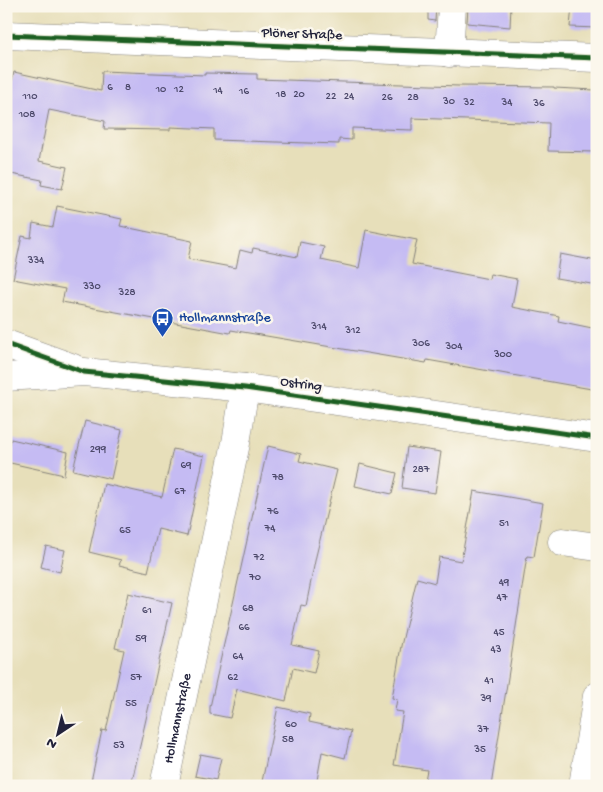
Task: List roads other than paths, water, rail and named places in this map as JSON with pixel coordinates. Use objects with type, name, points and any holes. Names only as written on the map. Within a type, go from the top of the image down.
[{"type":"street","points":[[449,52],[452,6]]},
{"type":"street","name":"Plöner Straße","points":[[6,35],[597,58]]},
{"type":"street","name":"Ostring","points":[[6,344],[84,372]]},
{"type":"street","name":"Ostring","points":[[6,377],[84,372],[245,388],[597,438]]},
{"type":"street","name":"Hollmannstraße","points":[[164,786],[236,443],[245,388]]},
{"type":"street","points":[[562,542],[597,547]]},
{"type":"street","points":[[583,786],[597,696]]},
{"type":"place","name":"Hollmannstraße","points":[[163,337]]}]
